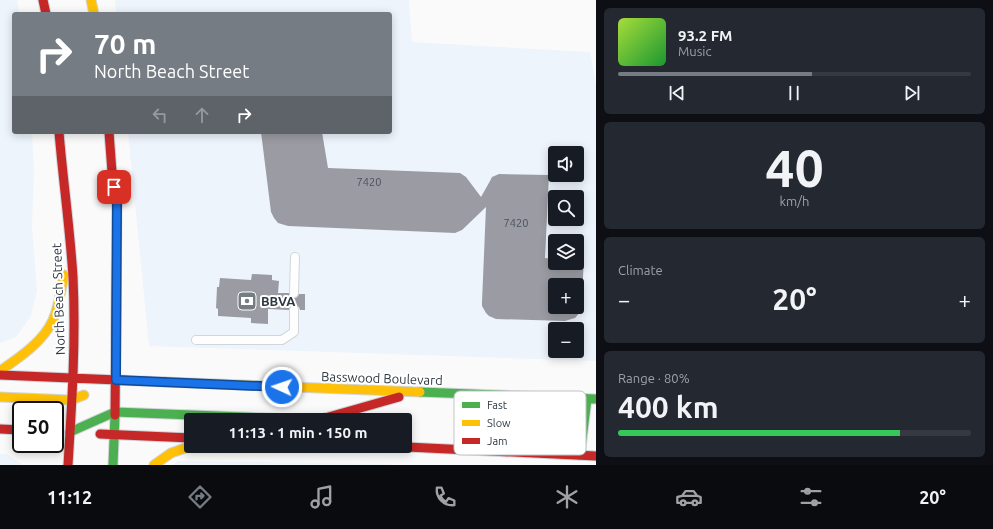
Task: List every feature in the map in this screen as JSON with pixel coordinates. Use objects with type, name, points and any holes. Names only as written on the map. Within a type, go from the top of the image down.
[{"type":"main road","points":[[43,0],[46,12]]},
{"type":"main road","points":[[91,0],[94,12]]},
{"type":"main road","name":"North Beach Street","points":[[59,134],[71,250],[73,318],[73,378],[66,432],[68,465]]},
{"type":"main road","points":[[109,134],[112,172],[117,202],[116,380],[113,465]]},
{"type":"main road","points":[[0,371],[27,351],[41,337],[53,321],[71,250]]},
{"type":"main road","name":"Basswood Boulevard","points":[[0,375],[454,393]]},
{"type":"main road","points":[[0,397],[71,400],[116,380]]},
{"type":"main road","points":[[66,432],[115,412],[319,420],[418,392]]},
{"type":"main road","points":[[586,424],[591,399]]},
{"type":"main road","points":[[0,429],[12,430]]},
{"type":"main road","points":[[66,432],[184,438]]},
{"type":"main road","points":[[154,465],[160,459],[184,447]]},
{"type":"main road","points":[[412,447],[454,449]]},
{"type":"main road","points":[[580,455],[596,456]]},
{"type":"lane","points":[[294,294],[295,257]]},
{"type":"lane","points":[[196,340],[282,340],[294,332],[294,310]]},
{"type":"shaded area","points":[[0,0],[17,0],[19,12],[12,12],[12,134],[32,134],[34,172],[32,226],[37,291],[31,316],[16,337],[0,343]]},
{"type":"shaded area","points":[[115,0],[409,0],[412,42],[590,52],[596,85],[596,361],[149,346],[128,134],[392,134],[392,12],[116,12]]},
{"type":"shaded area","points":[[0,454],[7,454],[23,465],[0,465]]},
{"type":"shaded area","points":[[177,461],[387,464],[396,465],[174,465]]},
{"type":"building","points":[[261,134],[322,134],[328,168],[460,173],[466,177],[481,197],[492,177],[499,174],[548,175],[545,258],[548,258],[548,270],[583,270],[583,278],[548,278],[548,314],[578,314],[575,318],[565,321],[496,319],[486,313],[482,306],[482,302],[486,207],[462,230],[455,233],[288,226],[278,223],[271,212]]},
{"type":"building","name":"BBVA","points":[[252,274],[272,275],[272,280],[279,281],[278,293],[289,293],[291,298],[296,298],[299,294],[305,294],[305,310],[300,310],[299,307],[294,305],[291,305],[289,310],[268,309],[268,324],[251,323],[251,318],[218,316],[218,309],[216,308],[217,287],[219,287],[220,278],[251,280]]},
{"type":"traffic: fast","points":[[420,392],[454,393]]},
{"type":"traffic: fast","points":[[586,399],[596,399]]},
{"type":"traffic: fast","points":[[586,407],[587,399]]},
{"type":"traffic: fast","points":[[70,432],[115,412],[184,415]]},
{"type":"traffic: fast","points":[[113,465],[115,415]]},
{"type":"traffic: slow","points":[[91,0],[94,12]]},
{"type":"traffic: slow","points":[[0,371],[30,349],[49,328],[57,309],[64,275]]},
{"type":"traffic: slow","points":[[165,382],[420,392]]},
{"type":"traffic: slow","points":[[0,397],[71,400],[84,395]]},
{"type":"traffic: slow","points":[[154,465],[171,453],[184,448]]},
{"type":"traffic: jam","points":[[43,0],[46,12]]},
{"type":"traffic: jam","points":[[59,134],[72,259],[74,301],[73,371],[68,465]]},
{"type":"traffic: jam","points":[[109,134],[112,172],[117,202],[115,415]]},
{"type":"traffic: jam","points":[[0,375],[165,382]]},
{"type":"traffic: jam","points":[[343,413],[399,397]]},
{"type":"traffic: jam","points":[[0,429],[12,430]]},
{"type":"traffic: jam","points":[[100,434],[184,438]]},
{"type":"traffic: jam","points":[[412,447],[454,449]]},
{"type":"traffic: jam","points":[[575,455],[596,456]]},
{"type":"place","name":"BBVA","points":[[247,301]]},
{"type":"route","points":[[114,187],[117,202],[116,380],[282,387]]}]
